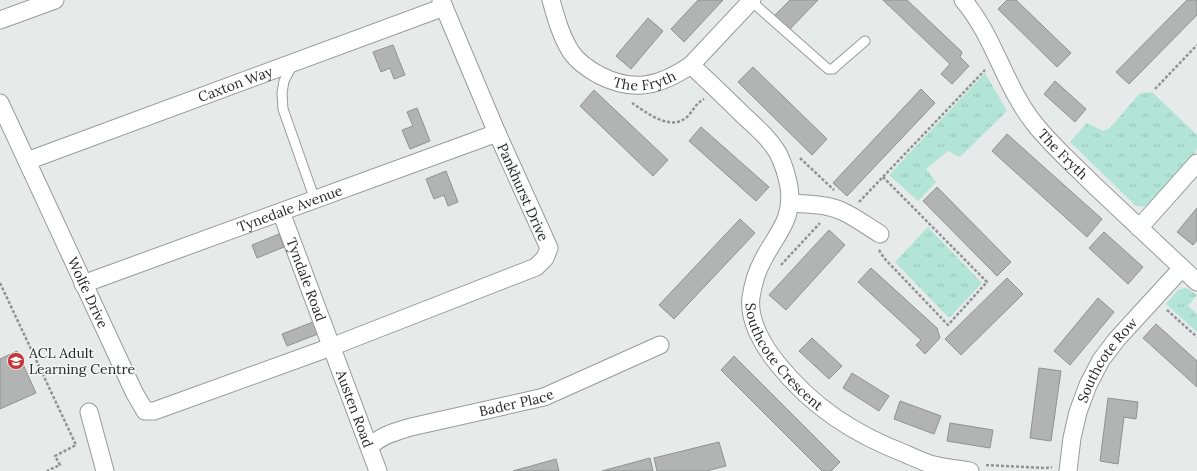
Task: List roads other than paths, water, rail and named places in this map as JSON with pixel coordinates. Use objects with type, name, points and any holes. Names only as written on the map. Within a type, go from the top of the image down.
[{"type":"street","points":[[0,20],[55,0]]},
{"type":"street","name":"The Fryth","points":[[551,0],[563,36],[580,63],[593,72],[620,85],[635,86],[650,85],[691,65],[751,1]]},
{"type":"street","name":"The Fryth","points":[[963,0],[987,37],[1016,97],[1034,123],[1073,165],[1197,282]]},
{"type":"street","name":"Caxton Way","points":[[27,161],[294,62],[443,4]]},
{"type":"street","name":"Pankhurst Drive","points":[[331,347],[536,267],[545,258],[548,248],[497,133],[443,4]]},
{"type":"street","name":"Southcote Crescent","points":[[691,65],[768,139],[778,154],[784,168],[790,203],[787,218],[762,262],[754,282],[751,299],[752,313],[761,341],[770,354],[786,375],[822,409],[850,428],[884,446],[932,468],[978,468]]},
{"type":"street","name":"Wolfe Drive","points":[[0,103],[83,284],[134,392],[145,411],[154,411],[331,347]]},
{"type":"street","name":"Tynedale Avenue","points":[[83,284],[497,133]]},
{"type":"street","points":[[1139,228],[1197,163]]},
{"type":"street","points":[[790,203],[824,206],[848,214],[878,240]]},
{"type":"street","name":"Tyndale Road","points":[[281,212],[331,347]]},
{"type":"street","name":"Southcote Row","points":[[1062,468],[1072,438],[1078,412],[1088,385],[1101,360],[1117,339],[1182,268]]},
{"type":"street","name":"Bader Place","points":[[370,448],[372,444],[377,441],[411,427],[544,397],[660,345]]},
{"type":"street","name":"Austen Road","points":[[331,347],[378,471]]},
{"type":"street","points":[[89,412],[105,471]]},
{"type":"lane","points":[[751,1],[828,69],[833,69],[865,40]]},
{"type":"lane","points":[[294,62],[284,81],[282,93],[283,109],[315,200]]},
{"type":"place","name":"ACL Adult Learning Centre","points":[[16,361]]}]
